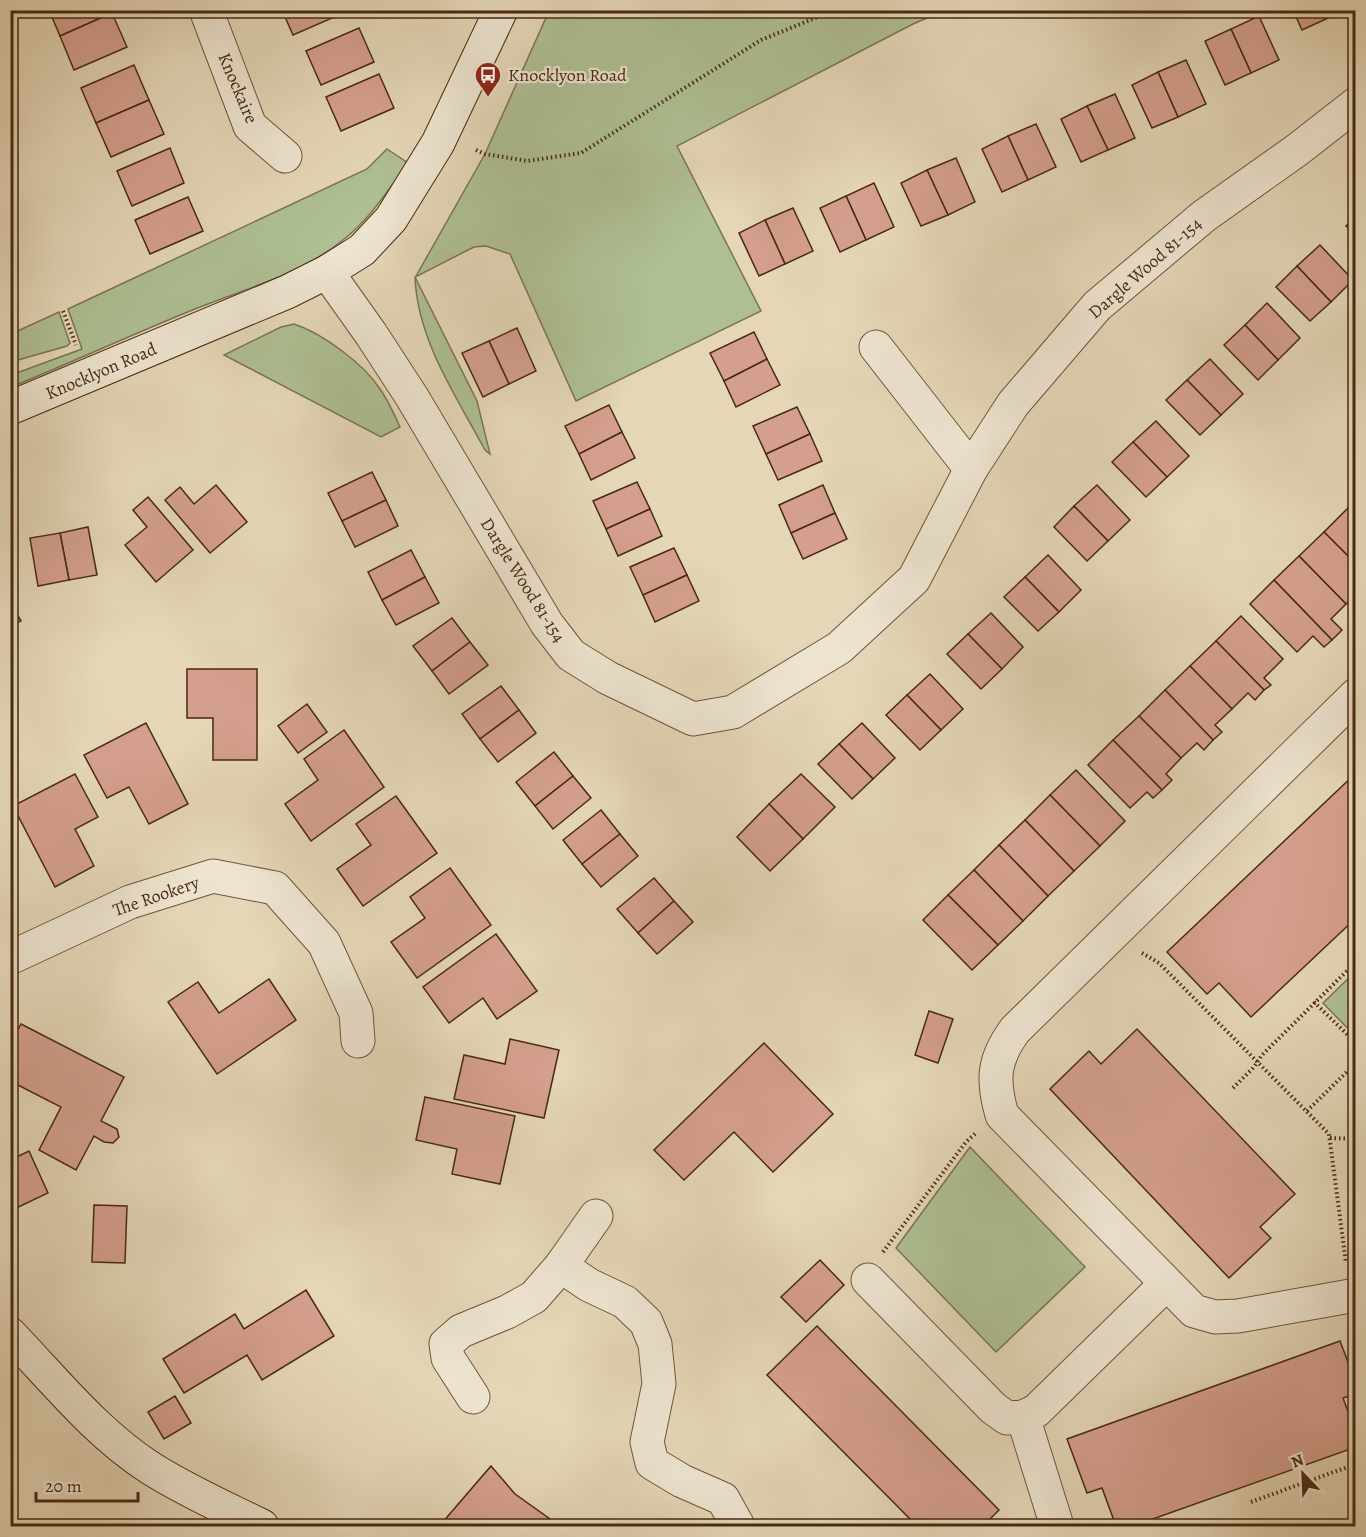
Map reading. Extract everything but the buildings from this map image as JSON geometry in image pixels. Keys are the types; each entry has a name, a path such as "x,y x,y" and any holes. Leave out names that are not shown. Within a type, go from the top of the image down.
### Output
{"street":[{"name":"Knockaire","path":"206,10 250,126 285,156"},
{"name":"Knocklyon Road","path":"10,408 278,297 327,272 362,250 384,228 400,206 438,142 501,10"},
{"name":"Dargle Wood 81-154","path":"327,272 412,397 547,624 571,655 608,678 693,719 733,712 839,648 914,579 971,469 1013,404 1097,306 1204,216 1298,150 1356,104"},
{"path":"876,347 971,469"},
{"path":"1353,1295 1238,1316 1215,1317 1194,1311 1002,1114 996,1094 995,1068 1004,1044 1015,1030 1356,695"},
{"name":"The Rookery","path":"10,958 130,902 213,876 275,888 324,943 356,1013 358,1041"},
{"path":"473,1397 448,1358 446,1344 461,1331 507,1312 534,1297 561,1266 596,1216"},
{"path":"561,1266 589,1285 625,1302 646,1322 655,1344 659,1384 647,1442 652,1462 682,1481 723,1499 738,1527"},
{"path":"875,1267 993,1408 1007,1418 1023,1417 1036,1411 1166,1284"},
{"path":"10,1334 80,1408 122,1448 178,1485 262,1527"},
{"path":"1023,1417 1057,1527"}],"path":[{"path":"476,150 485,154 527,161 581,153 761,40 836,10"},
{"path":"63,311 77,349"},
{"path":"1139,950 1145,957 1159,963 1329,1134 1353,1295"},
{"path":"1233,1088 1262,1055 1356,962"},
{"path":"1314,1002 1356,1043"},
{"path":"1307,1111 1356,1063"},
{"path":"875,1267 966,1142 982,1127"},
{"path":"1330,1138 1356,1139"},
{"path":"1251,1502 1356,1464"}],"green space":[{"path":"549,11 943,11 913,24 677,146 761,311 576,401 510,254 486,246 474,247 416,277 485,154"},
{"path":"387,149 408,163 362,223 327,252 291,272 195,309 11,387 11,375 82,349 68,309 367,169"},
{"path":"415,278 477,401 490,454 485,450 462,409 431,346 423,324"},
{"path":"59,312 70,343 67,346 11,362 11,334"},
{"path":"294,324 317,334 342,350 364,370 383,393 400,427 381,437 224,355 281,327"},
{"path":"1355,972 1355,1036 1323,1003"},
{"path":"970,1147 1085,1267 996,1352 896,1248"}],"place":[{"name":"Knocklyon Road","path":"488,98"}]}
